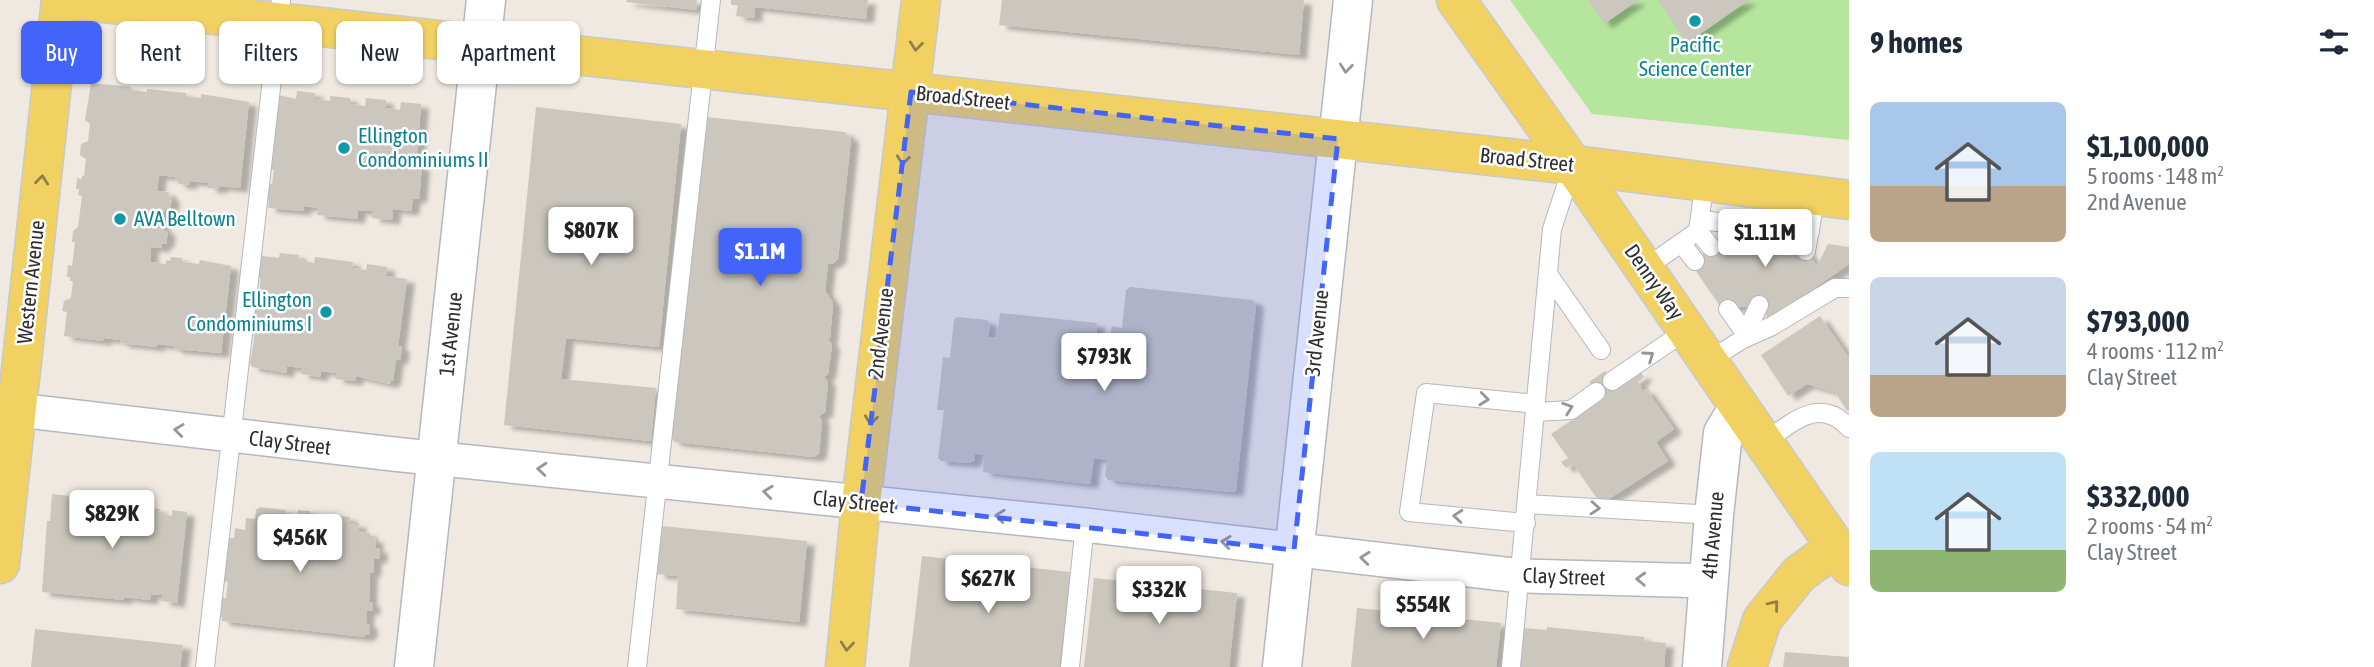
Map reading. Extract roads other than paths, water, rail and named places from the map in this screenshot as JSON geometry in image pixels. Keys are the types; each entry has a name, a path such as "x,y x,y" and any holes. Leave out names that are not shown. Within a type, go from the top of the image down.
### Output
{"main road":[{"name":"Western Avenue","path":"0,564 8,409 61,0"},
{"name":"Broad Street","path":"76,0 280,11 437,38"},
{"name":"1st Avenue","path":"484,21 486,0"},
{"name":"2nd Avenue","path":"845,667 861,503 921,0"},
{"name":"3rd Avenue","path":"1282,667 1353,0"},
{"name":"Denny Way","path":"1456,0 1573,164 1764,443 1845,551"},
{"name":"Broad Street","path":"580,56 1573,164 1705,181 1825,209"},
{"name":"1st Avenue","path":"414,667 477,84"},
{"name":"4th Avenue","path":"1702,667 1723,433 1739,407"},
{"path":"1747,667 1762,620 1799,574 1845,551"}],"street":[{"name":"Clay Street","path":"8,409 438,459 1085,525 1521,576 1709,581"}],"lane":[{"path":"637,667 711,0"},
{"path":"205,667 280,11"},
{"path":"1511,667 1552,229 1573,164"},
{"path":"1705,181 1699,225 1711,247"},
{"path":"1644,269 1681,243 1699,225 1825,209"},
{"path":"1806,251 1825,209"},
{"path":"1681,243 1695,261"},
{"path":"1548,274 1601,350"},
{"path":"1612,381 1697,345 1744,336 1772,326 1824,293 1848,286"},
{"path":"1744,336 1759,305"},
{"path":"1728,309 1744,336"},
{"path":"1526,523 1409,512 1426,393 1571,410 1597,392"},
{"path":"1764,443 1793,421 1820,411 1840,417 1849,428"},
{"path":"1527,503 1714,515"},
{"path":"1070,667 1085,525"}],"place":[{"name":"Pacific Science Center","path":"1695,21"},
{"name":"Ellington Condominiums II","path":"344,148"},
{"name":"AVA Belltown","path":"120,219"},
{"name":"Ellington Condominiums I","path":"326,312"}]}
